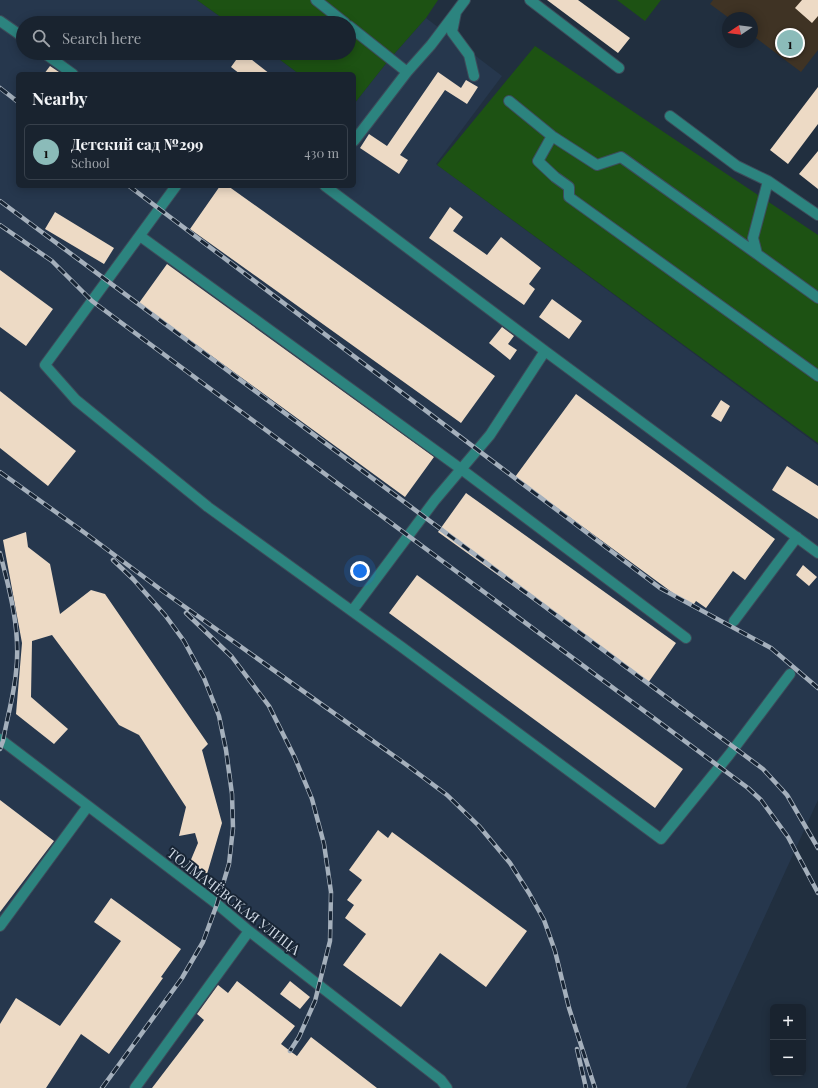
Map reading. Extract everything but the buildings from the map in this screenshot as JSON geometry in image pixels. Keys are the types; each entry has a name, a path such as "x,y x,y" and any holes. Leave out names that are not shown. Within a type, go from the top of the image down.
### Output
{"street":[{"path":"316,0 336,16"},
{"path":"356,138 407,72 431,46 465,0"},
{"path":"530,0 619,68"},
{"path":"456,12 452,32 470,55 474,76"},
{"path":"0,21 16,32"},
{"path":"356,32 407,72"},
{"path":"54,60 70,72"},
{"path":"509,101 552,136 597,165 621,157 818,298"},
{"path":"670,116 737,166 768,181 818,215"},
{"path":"552,136 538,161 555,177 569,187 569,197 818,376"},
{"path":"758,254 753,238 768,181"},
{"path":"175,188 45,366 76,400 208,507 403,648 661,839 729,755 790,674"},
{"path":"328,188 818,553"},
{"path":"140,236 461,469 686,638"},
{"path":"352,611 435,500 490,435 545,351"},
{"path":"734,621 797,537"},
{"name":"ТОЛМАЧЁВСКАЯ УЛИЦА","path":"0,739 217,904 441,1080 447,1088"},
{"path":"0,926 88,806"},
{"path":"135,1088 249,930"}],"shaded area":[{"path":"0,0 197,0 219,16 16,16 16,60 280,60 296,72 16,72 16,188 356,188 356,101 388,61 426,18 502,76 436,164 818,445 818,800 686,1088 0,1088"},
{"path":"713,0 818,0 818,50 801,72 758,40 758,12 722,13 710,4"}],"green space":[{"path":"197,0 438,0 426,18 388,61 356,101 356,72 296,72 280,60 356,60 356,16 219,16"},
{"path":"617,0 661,0 645,21"},
{"path":"535,46 818,235 818,443 437,165"}],"railway":[{"path":"0,88 16,100"},
{"path":"132,188 660,588 771,648 818,688"},
{"path":"0,201 763,769 787,795 818,848"},
{"path":"0,225 52,261 92,301 748,788 761,800 788,837 818,893"},
{"path":"0,472 164,592 404,763 447,795 479,826 510,863 544,920 555,951 569,1008 595,1088"},
{"path":"0,553 14,612 17,642 14,689 0,749"},
{"path":"102,1088 182,978 203,942 217,904 229,864 233,828 232,794 226,750 219,716 204,678 184,641 165,615 133,579 113,560"},
{"path":"186,613 232,657 269,706 295,758 312,799 324,844 331,892 330,941 315,1001 299,1037 290,1051"},
{"path":"577,1049 586,1088"}],"place":[{"name":"Детский сад №299","path":"790,43"}]}
